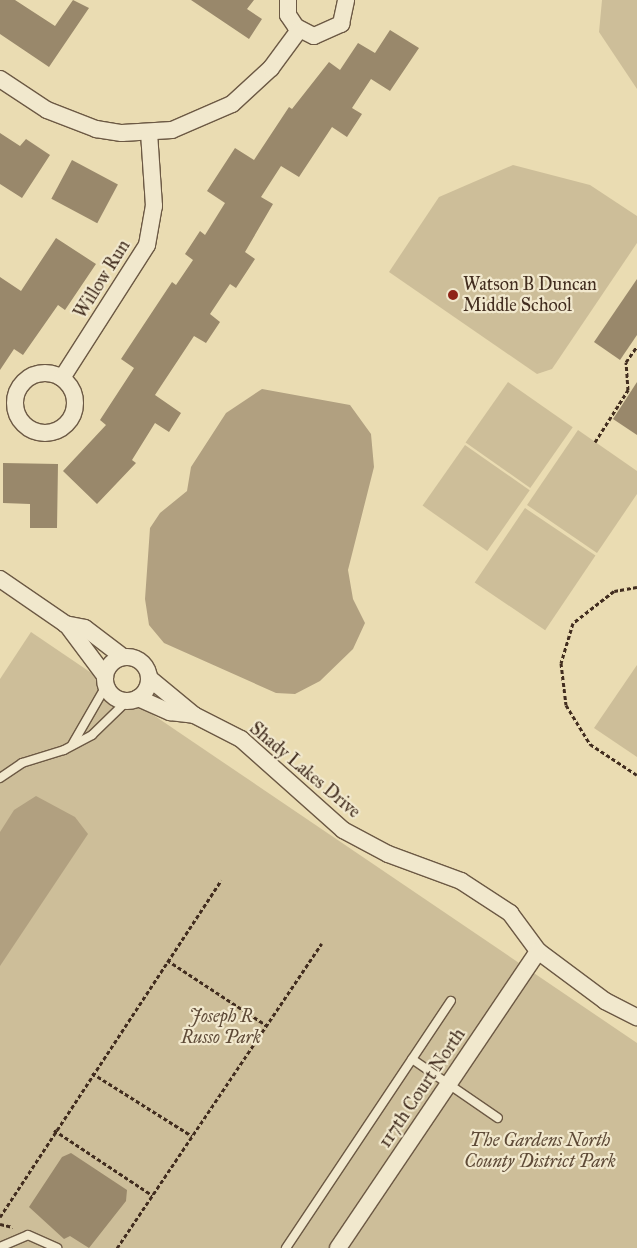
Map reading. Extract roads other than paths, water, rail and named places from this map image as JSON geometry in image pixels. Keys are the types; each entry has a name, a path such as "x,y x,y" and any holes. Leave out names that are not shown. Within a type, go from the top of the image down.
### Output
{"street":[{"path":"288,0 288,15 299,30 314,36 333,31 346,15 346,0"},
{"path":"0,79 70,122 122,133 149,133 197,122 232,104 271,68 299,30"},
{"name":"Willow Run","path":"62,378 146,245 154,206 149,133"},
{"path":"0,580 65,624 114,697 133,700 149,678 141,661 123,657 85,628 65,624"},
{"path":"105,681 111,663 123,657"},
{"name":"Shady Lakes Drive","path":"149,678 194,715 241,739 342,830 388,854 461,881 510,913 538,951 606,1001 637,1017"},
{"name":"Shady Lakes Drive","path":"133,700 170,712 194,715"},
{"name":"117th Court North","path":"338,1248 538,951"}],"lane":[{"path":"72,746 105,681"},
{"path":"0,778 22,763 72,746 92,735 133,700"},
{"path":"286,1248 451,1001"},
{"path":"412,1060 498,1118"},
{"path":"0,1247 28,1235 57,1248"}],"place":[{"name":"Watson B Duncan Middle School","path":"453,295"}],"park label":[{"name":"Joseph R Russo Park","path":"221,1027"},
{"name":"The Gardens North County District Park","path":"540,1151"}]}
